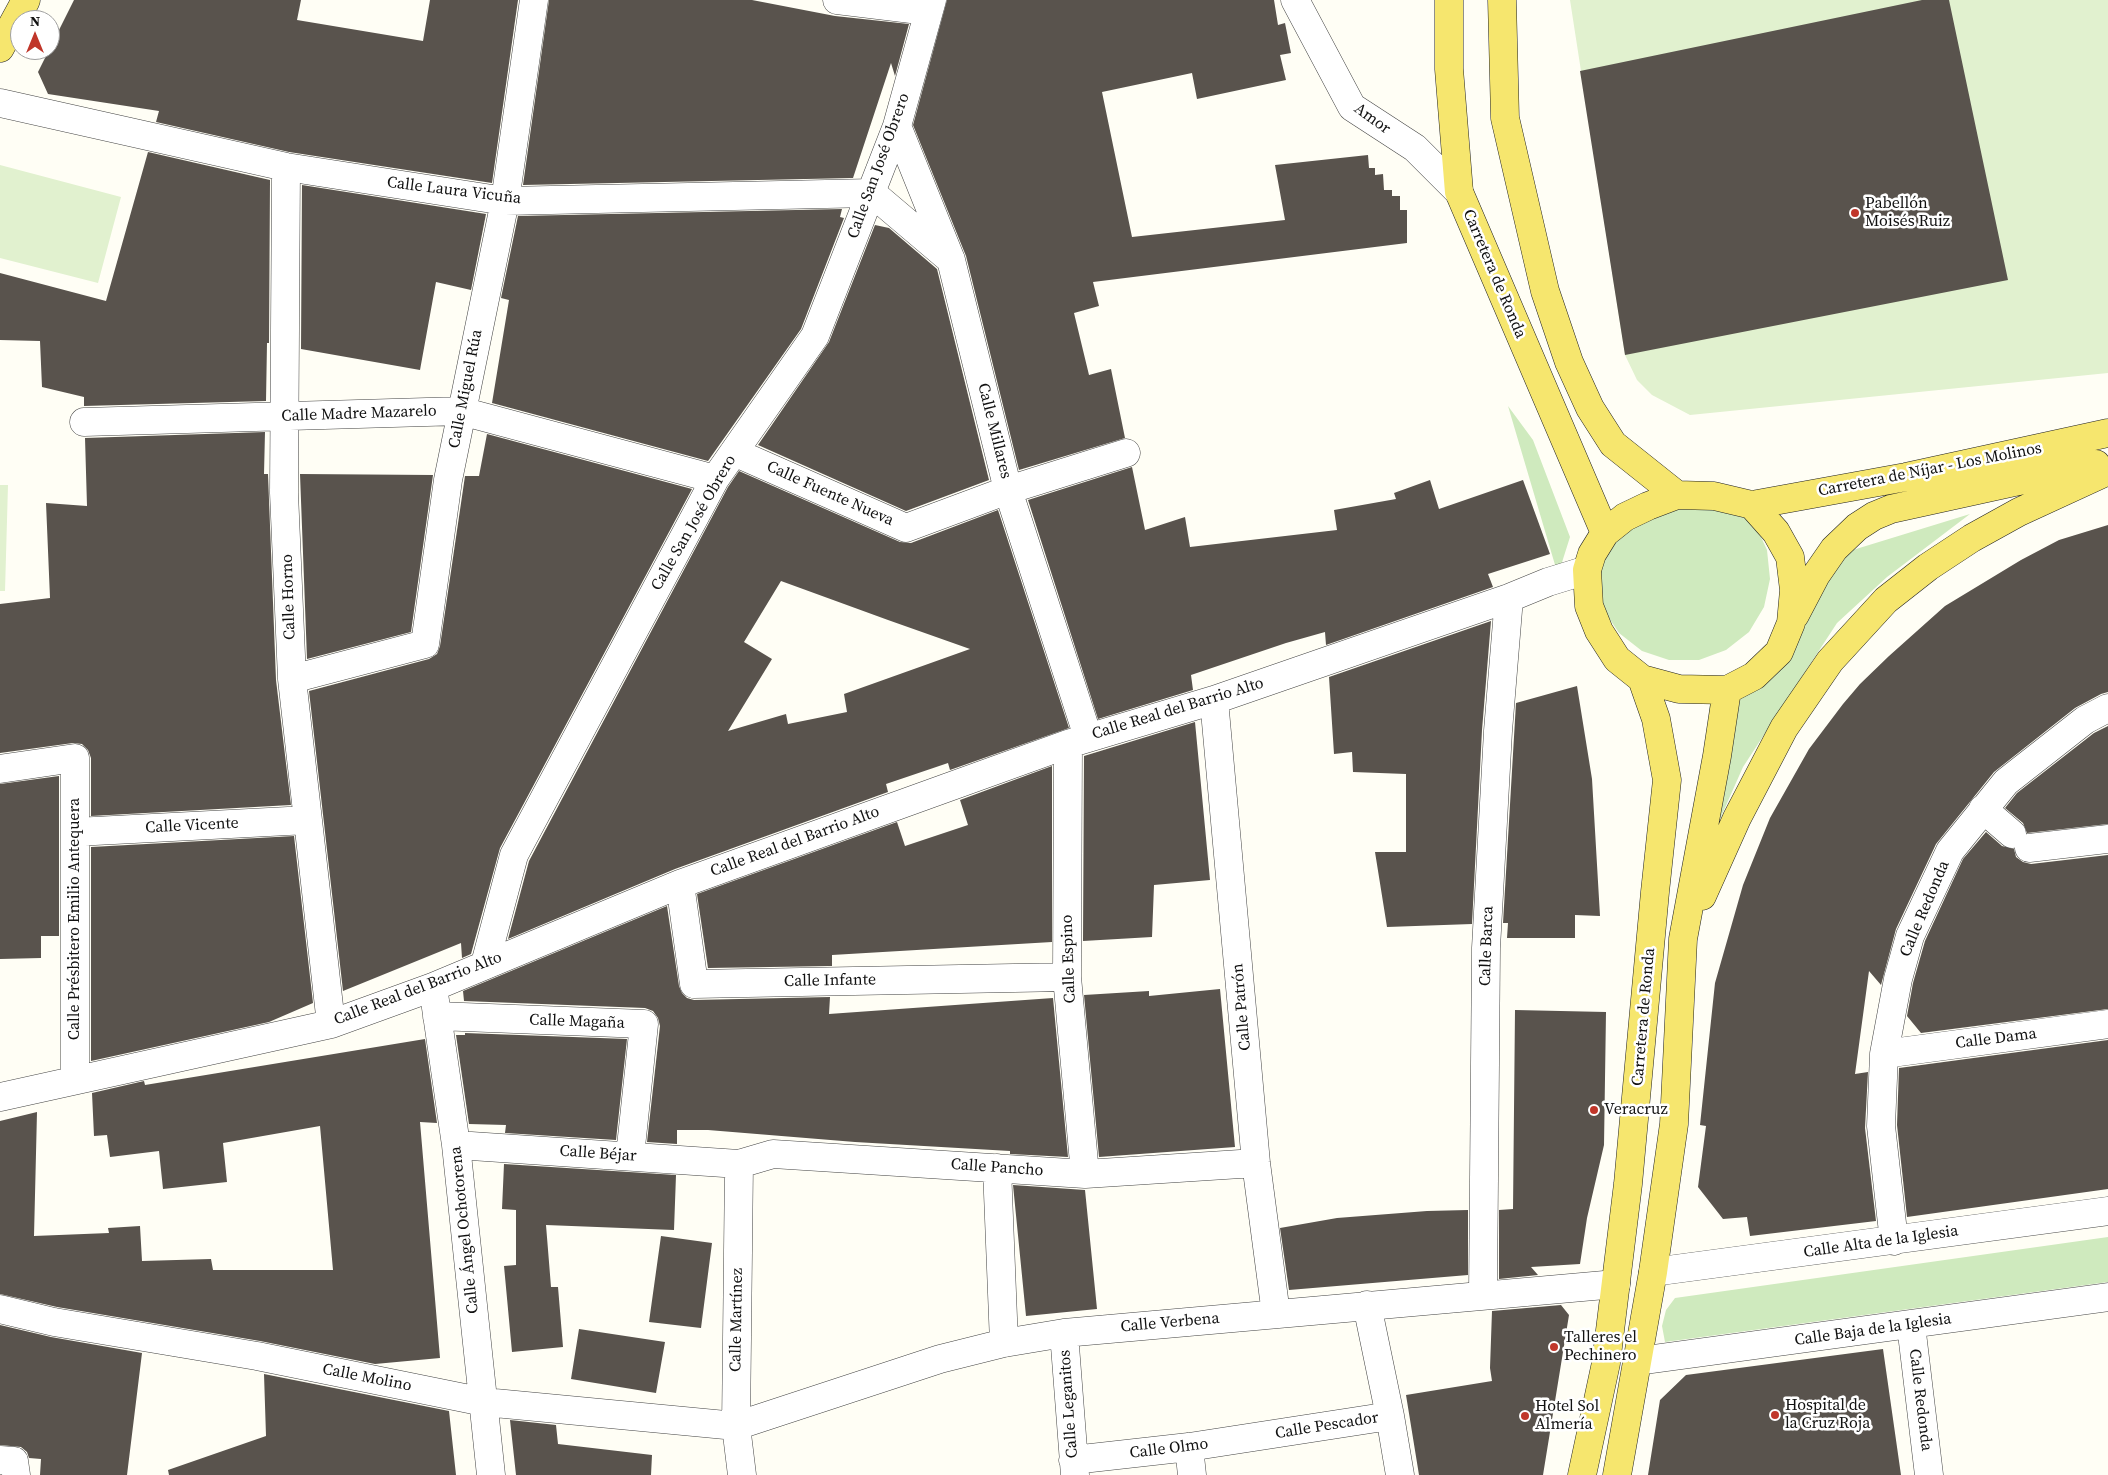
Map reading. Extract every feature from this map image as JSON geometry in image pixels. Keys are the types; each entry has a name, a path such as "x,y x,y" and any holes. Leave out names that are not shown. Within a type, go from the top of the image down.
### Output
{"main road":[{"path":"0,48 26,0"},
{"name":"Carretera de Ronda","path":"1449,0 1448,69 1459,192 1605,533"},
{"path":"1502,0 1505,118 1545,291 1569,362 1590,408 1614,444 1677,495"},
{"name":"Carretera de Níjar - Los Molinos","path":"1752,505 1906,477 2108,433"},
{"path":"1791,623 1794,590 1790,557 1776,532 1752,505 1714,496 1677,495 1648,506 1625,517 1605,533 1592,554 1587,570 1589,606 1599,631 1617,659 1642,679 1678,689 1727,690 1754,676 1779,652 1791,623 1816,575 1834,549 1857,527 1874,516 1891,509 2108,461"},
{"path":"1683,939 1737,818 1784,728 1836,654 1886,600 1928,566 1972,538 2019,512 2108,471"},
{"name":"Carretera de Ronda","path":"1582,1475 1606,1363 1616,1284 1628,1184 1667,780 1656,719 1642,679"},
{"name":"Carretera de Ronda","path":"1617,1475 1653,1272 1674,1124 1683,939 1718,756 1727,690"}],"street":[{"name":"Calle Miguel Rúa","path":"292,679 425,644 447,490 461,411 505,201 534,0"},
{"path":"837,0 930,5"},
{"name":"Amor","path":"1295,0 1352,107 1415,148 1459,192"},
{"name":"Calle San José Obrero","path":"485,964 514,855 715,478 815,336 897,126 930,5"},
{"name":"Calle Laura Vicuña","path":"0,103 286,167 505,201 872,193"},
{"name":"Calle Millares","path":"897,126 950,260 1008,490 1078,741"},
{"name":"Calle Horno","path":"286,167 284,492 292,679 331,1024"},
{"path":"872,193 950,260"},
{"name":"Calle Madre Mazarelo","path":"84,422 461,411 715,478"},
{"name":"Calle Fuente Nueva","path":"734,452 906,528 1008,490 1126,453"},
{"name":"Calle Real del Barrio Alto","path":"0,1097 331,1024 433,987 680,884 1078,741 1214,700 1510,598 1548,582 1587,570"},
{"name":"Calle Barca","path":"1483,1294 1486,948 1498,731 1510,598"},
{"name":"Calle Patrón","path":"1214,700 1256,1162 1276,1314"},
{"name":"Calle Redonda","path":"1894,1241 1882,1126 1884,1054 1898,979 1910,936 1950,852 2006,782 2085,720 2108,708"},
{"name":"Calle Espino","path":"1078,741 1067,977 1085,1174"},
{"name":"Calle Présbitero Emilio Antequera","path":"0,769 75,758 75,1080"},
{"path":"1983,809 2021,841 2108,840"},
{"name":"Calle Vicente","path":"75,832 308,820"},
{"name":"Calle Infante","path":"680,884 694,984 1067,977"},
{"name":"Calle Ángel Ochotorena","path":"433,987 456,1145 491,1475"},
{"name":"Calle Magaña","path":"437,1016 644,1024 630,1156"},
{"name":"Calle Dama","path":"1884,1054 2108,1024"},
{"name":"Calle Béjar","path":"456,1145 739,1164"},
{"name":"Calle Pancho","path":"739,1164 773,1154 1085,1174 1256,1162"},
{"name":"Calle Martínez","path":"739,1164 736,1426 742,1475"},
{"path":"997,1168 1004,1343"},
{"name":"Calle Alta de la Iglesia","path":"1653,1272 2108,1211"},
{"name":"Calle Verbena","path":"736,1426 940,1359 1004,1343 1064,1333 1483,1294 1616,1284"},
{"name":"Calle Baja de la Iglesia","path":"1638,1361 2108,1297"},
{"path":"1366,1305 1390,1416 1400,1475"},
{"name":"Calle Molino","path":"0,1309 54,1322 257,1356 484,1402 736,1426"},
{"name":"Calle Redonda","path":"1911,1325 1930,1475"},
{"name":"Calle Leganitos","path":"1064,1333 1074,1468"},
{"name":"Calle Pescador","path":"1264,1436 1390,1416"},
{"name":"Calle Olmo","path":"1074,1468 1264,1436"},
{"path":"1189,1448 1192,1475"},
{"path":"0,1460 14,1461 16,1475"}],"green space":[{"name":"Pabellón Moisés Ruiz","path":"1570,0 2108,0 2108,373 1690,415 1652,395 1637,380 1625,355"},
{"path":"0,165 121,197 98,283 0,258"},
{"path":"1508,406 1533,440 1570,537 1558,575"},
{"path":"0,485 8,485 5,591 0,591"},
{"path":"1709,491 1755,524 1767,550 1770,579 1764,607 1749,632 1726,650 1699,660 1669,660 1642,651 1619,633 1603,609 1598,553 1609,527"},
{"path":"1970,514 1887,577 1837,623 1743,767 1697,871 1711,690 1776,654 1804,565"},
{"path":"2108,1237 2108,1282 1665,1342 1662,1326 1666,1310 1675,1298"}],"building":[{"path":"74,0 301,0 297,20 423,41 430,0 518,0 492,183 289,152 156,122 159,111 48,94 38,72 44,60 60,60 60,28"},
{"path":"549,0 752,0 835,16 909,24 895,76 891,63 853,178 523,185"},
{"path":"947,0 1274,0 1278,25 1285,23 1291,53 1280,55 1286,80 1197,99 1192,73 1102,92 1132,237 1285,220 1275,165 1368,155 1369,168 1375,168 1375,175 1383,174 1384,190 1392,190 1392,196 1400,196 1400,210 1407,210 1407,243 1093,282 1099,306 1074,313 1089,375 1111,369 1125,438 1019,470 966,256 913,125"},
{"path":"1922,0 1949,0 2008,280 1625,355 1580,71"},
{"path":"148,152 270,180 269,343 267,343 266,401 84,406 84,397 42,387 40,341 0,340 0,273 106,301"},
{"path":"302,185 486,214 471,290 436,282 420,370 301,349"},
{"path":"842,209 840,217 844,218 801,329 708,461 492,403 509,300 501,298 518,216"},
{"path":"875,225 889,228 937,269 989,480 906,511 758,445 829,342"},
{"path":"265,432 264,474 268,474 276,680 291,805 91,816 91,758 88,750 82,744 73,743 0,753 0,604 50,598 46,503 87,506 85,438"},
{"path":"487,434 692,489 500,848 471,954 462,958 461,943 343,991 309,691 429,659 437,654 440,646 465,476 479,476"},
{"path":"1132,467 1145,530 1185,517 1190,547 1337,530 1334,510 1396,499 1394,493 1430,480 1439,509 1523,480 1550,554 1488,574 1493,587 1326,645 1325,632 1286,643 1191,675 1193,690 1098,719 1028,500"},
{"path":"739,471 900,542 911,543 998,510 1069,728 950,770 948,763 886,784 888,792 675,869 508,939 529,861 728,487","holes":["781,581 970,649 844,694 847,712 788,724 786,714 728,731 772,659 744,642"]},
{"path":"300,474 433,475 411,632 307,659"},
{"path":"2108,525 2108,692 2075,708 1994,772 1936,844 1896,929 1881,985 1869,971 1855,1074 1868,1072 1865,1128 1876,1221 1750,1236 1747,1217 1723,1219 1698,1187 1706,1126 1700,1125 1715,983 1743,885 1770,818 1809,749 1843,704 1860,684 1889,656 1945,606 2021,560 2059,540"},
{"path":"1491,621 1482,730 1472,924 1387,927 1375,852 1406,852 1406,774 1353,772 1352,752 1334,754 1329,677"},
{"path":"1577,686 1592,779 1600,916 1575,915 1575,938 1507,938 1508,923 1503,923 1516,703"},
{"path":"1195,722 1210,880 1154,885 1152,937 1083,941 1084,756"},
{"path":"2108,726 2108,824 2027,833 2023,823 2005,808 2017,793 2094,733"},
{"path":"1052,766 1052,942 832,955 832,966 708,968 697,894 897,822 905,846 968,825 960,800"},
{"path":"59,776 59,936 41,936 41,958 0,959 0,784"},
{"path":"1986,832 2002,846 2014,849 2016,857 2023,862 2031,864 2108,855 2108,1009 1921,1033 1907,1016 1913,983 1925,941 1963,859"},
{"path":"294,836 313,1003 269,1022 91,1061 91,847"},
{"path":"667,906 679,986 687,998 694,1000 830,997 829,1014 1053,998 1068,1157 1010,1154 1010,1151 855,1142 708,1130 677,1130 677,1144 647,1142 660,1026 658,1018 653,1011 645,1008 464,1001 463,991"},
{"path":"1220,989 1235,1147 1099,1157 1084,995 1149,991 1149,996"},
{"path":"1515,1010 1606,1012 1604,1145 1587,1218 1580,1264 1531,1267 1538,1275 1499,1279 1499,1210 1513,1209"},
{"path":"465,1033 627,1039 616,1140 505,1133 506,1125 469,1124 456,1035 465,1035"},
{"path":"425,1039 437,1123 420,1122 440,1358 375,1364 260,1341 57,1307 0,1294 0,1121 37,1112 34,1236 109,1233 108,1228 140,1226 142,1261 211,1259 213,1270 333,1270 320,1126 223,1143 227,1182 163,1189 159,1151 110,1157 107,1135 94,1136 92,1093 144,1081 145,1085"},
{"path":"2108,1040 2108,1189 1907,1217 1897,1125 1899,1068"},
{"path":"504,1164 676,1175 674,1230 546,1225 551,1287 558,1287 563,1347 512,1352 504,1266 516,1265 516,1210 502,1209"},
{"path":"1013,1185 1085,1190 1097,1309 1026,1316"},
{"path":"1468,1210 1468,1275 1289,1290 1280,1228 1337,1218 1427,1211"},
{"path":"661,1236 712,1243 701,1328 649,1322"},
{"path":"1561,1305 1569,1315 1543,1475 1419,1475 1406,1395 1492,1381 1490,1368 1492,1311"},
{"path":"0,1325 51,1337 142,1353 127,1475 40,1475 41,1459 29,1458 27,1452 21,1447 0,1445"},
{"path":"579,1329 665,1342 656,1393 571,1379"},
{"name":"Hospital de la Cruz Roja","path":"1883,1349 1901,1475 1648,1475 1660,1400 1686,1375"},
{"path":"264,1374 449,1411 456,1475 169,1475 168,1470 266,1436"},
{"path":"510,1420 556,1425 558,1444 652,1455 651,1475 516,1475"}],"place":[{"name":"Pabellón Moisés Ruiz","path":"1855,213"},
{"name":"Veracruz","path":"1594,1110"},
{"name":"Talleres el Pechinero","path":"1554,1347"},
{"name":"Hospital de la Cruz Roja","path":"1775,1415"},
{"name":"Hotel Sol Almería","path":"1525,1416"}]}
